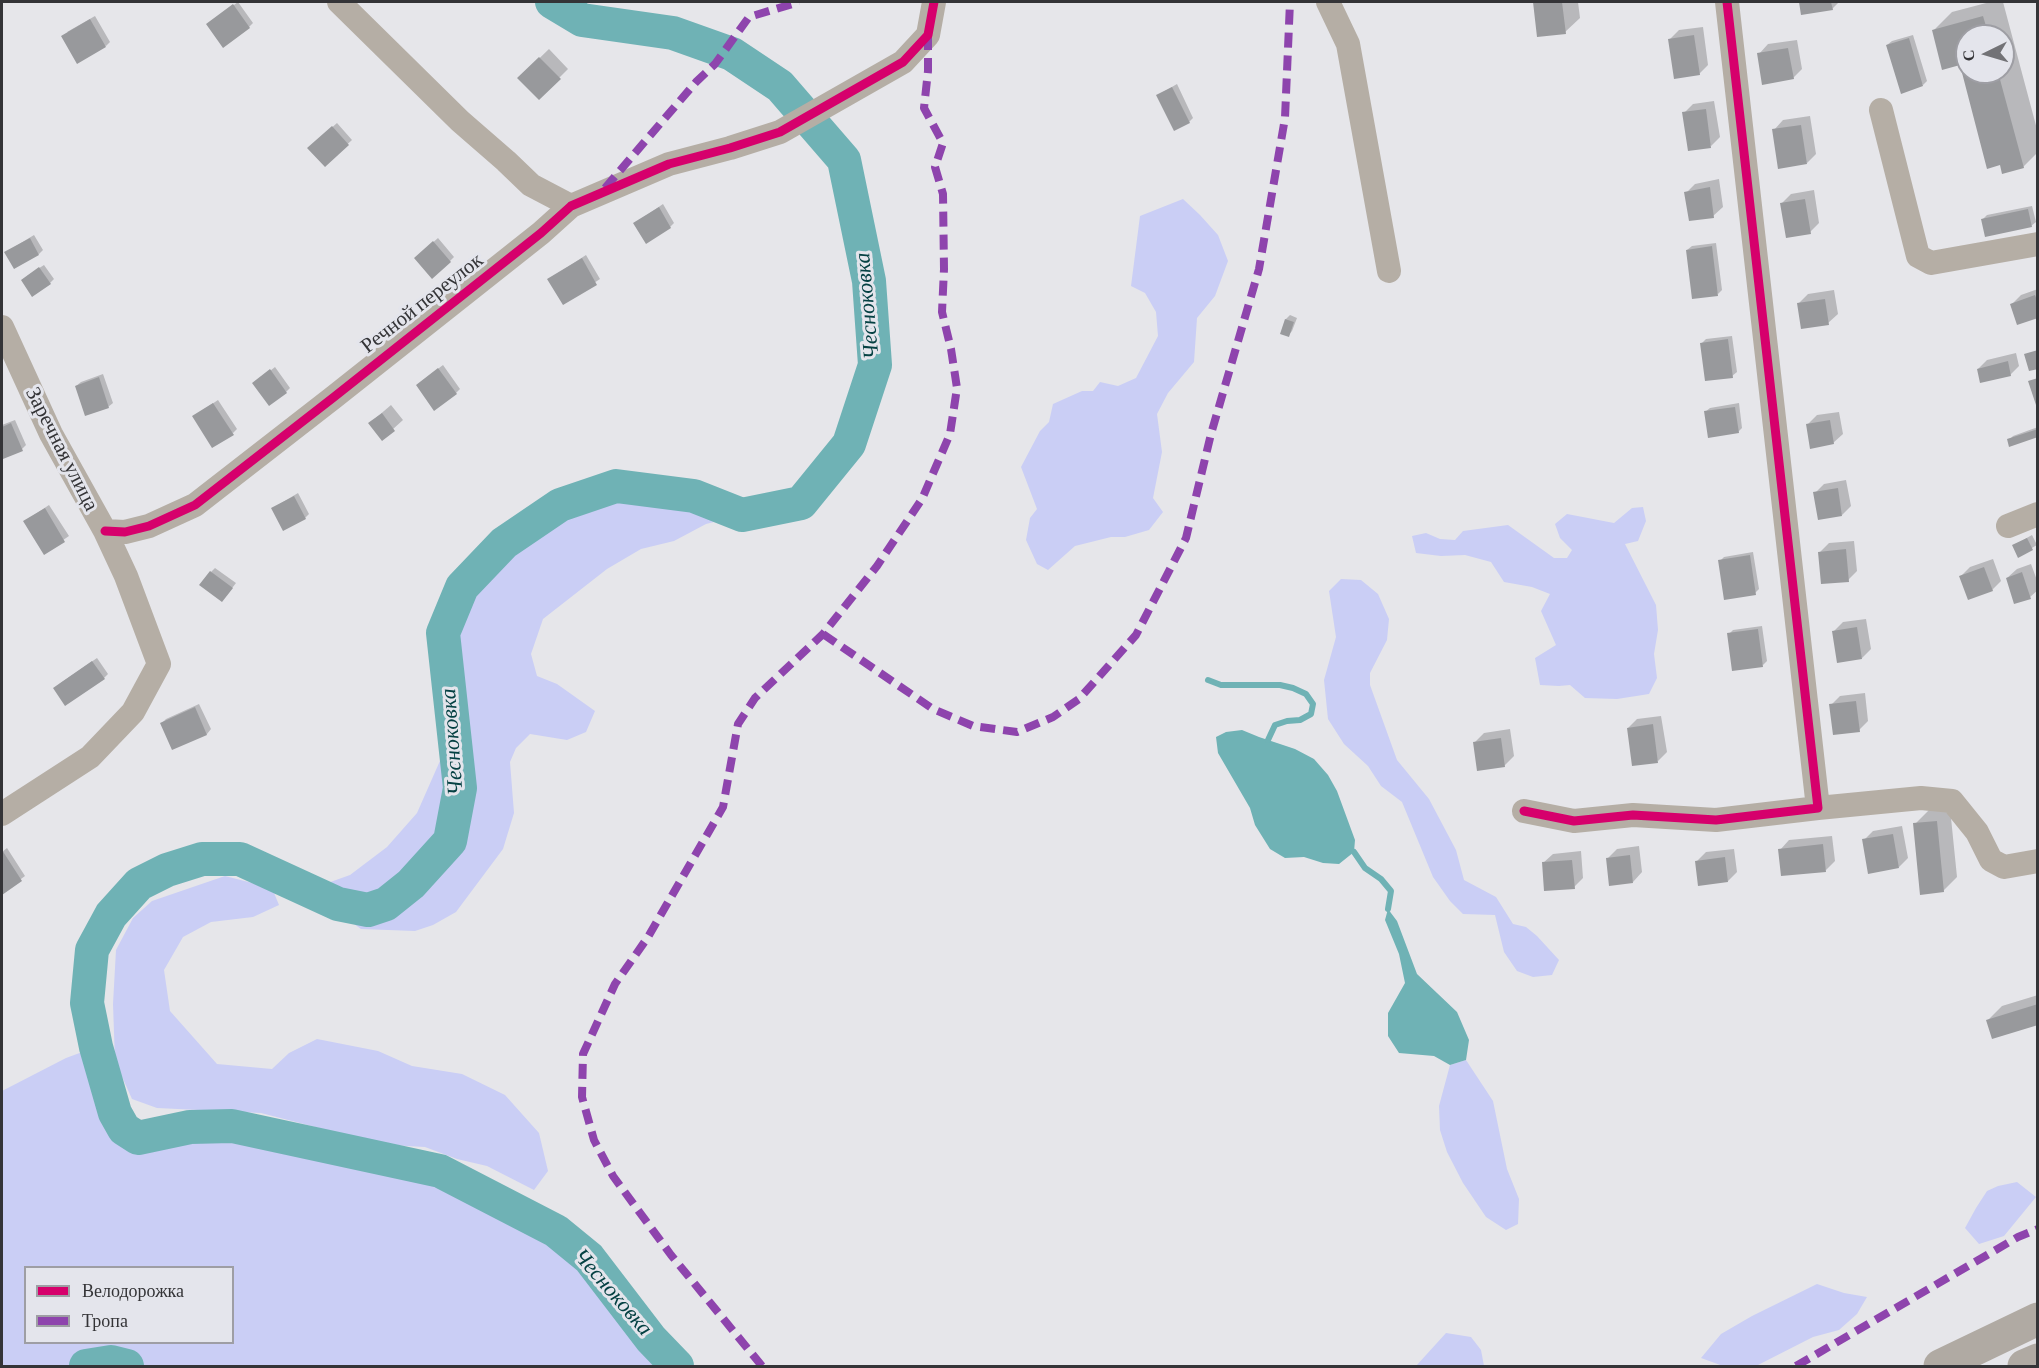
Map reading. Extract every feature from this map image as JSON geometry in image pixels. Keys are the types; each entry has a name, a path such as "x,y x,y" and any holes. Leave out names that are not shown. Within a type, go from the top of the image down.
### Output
{"highway":[{"path":"1940,1366 2037,1319"},
{"path":"2024,1366 2037,1360"}],"street":[{"path":"339,2 460,121 531,185 571,206"},
{"name":"Речной переулок","path":"105,531 125,532 149,526 195,504 541,233 571,206 669,164 780,132 903,62 928,35 934,2"},
{"path":"1328,2 1348,44 1389,271"},
{"path":"1727,2 1818,808"},
{"path":"1881,110 1918,256 1931,263 2037,244"},
{"name":"Заречная улица","path":"2,327 51,434 105,531 126,576 159,664 133,712 90,757 2,814"},
{"path":"2008,526 2037,514"},
{"path":"1524,811 1574,821 1633,815 1716,820 1921,798 1952,801 1977,832 1991,860 2004,867 2037,861"}],"shaded area":[{"path":"1183,199 1218,235 1228,261 1215,296 1197,318 1194,362 1168,393 1157,414 1162,452 1153,498 1163,512 1149,530 1075,546 1048,570 1037,564 1026,540 1030,518 1037,509 1021,467 1040,431 1049,422 1053,404 1082,391 1093,391 1100,382 1118,386 1136,378 1158,336 1156,312 1145,293 1131,286 1140,216"},
{"path":"616,486 694,496 742,515 706,524 674,541 641,549 607,569 543,619 531,654 537,676 557,684 595,711 586,732 567,740 530,734 516,748 510,762 514,813 503,849 456,912 433,925 415,931 361,929 308,890 350,875 387,847 417,813 454,729 443,633 462,587 504,543 560,505"},
{"path":"1643,507 1646,521 1638,541 1625,544 1656,605 1658,630 1654,654 1657,678 1649,694 1617,699 1585,698 1570,685 1540,685 1535,658 1556,645 1541,611 1550,594 1532,587 1504,582 1491,562 1465,555 1441,556 1416,553 1412,536 1426,533 1440,539 1455,540 1463,531 1508,525 1554,558 1567,558 1572,550 1560,538 1555,524 1567,514 1614,523 1632,508"},
{"path":"1341,579 1361,580 1378,594 1389,619 1387,640 1370,673 1370,685 1397,760 1429,799 1456,850 1464,880 1496,897 1513,924 1526,927 1537,936 1559,960 1552,975 1533,977 1517,971 1504,952 1495,915 1463,914 1450,901 1433,877 1402,802 1381,786 1368,766 1344,744 1328,719 1324,680 1336,637 1329,591"},
{"path":"1242,730 1295,749 1314,759 1328,775 1337,791 1355,840 1354,852 1339,864 1323,863 1304,857 1285,858 1270,849 1255,825 1250,808 1218,753 1216,737 1226,732"},
{"path":"225,876 272,888 279,905 253,917 211,922 183,937 164,970 170,1011 217,1064 272,1069 289,1053 317,1039 378,1051 412,1066 462,1074 505,1095 539,1133 548,1171 534,1190 487,1166 457,1159 425,1147 371,1144 261,1113 157,1108 132,1099 115,1061 113,1004 116,950 133,918 152,901"},
{"path":"1388,909 1397,921 1417,974 1457,1012 1469,1040 1466,1060 1450,1065 1434,1056 1399,1053 1388,1036 1388,1013 1405,983 1399,954 1385,920"},
{"path":"96,1047 115,1113 124,1129 138,1138 190,1127 232,1126 440,1171 556,1231 589,1258 651,1339 677,1366 2,1366 2,1091 66,1058"},
{"path":"1466,1060 1493,1101 1507,1169 1519,1199 1518,1224 1506,1230 1486,1217 1463,1183 1447,1152 1440,1130 1439,1106 1450,1065"},
{"path":"2017,1182 2036,1197 2004,1236 1979,1244 1965,1228 1976,1208 1987,1191"},
{"path":"1817,1284 1844,1293 1867,1297 1857,1314 1839,1330 1813,1337 1756,1366 1723,1366 1701,1358 1721,1334"},
{"path":"1446,1333 1471,1337 1481,1350 1484,1366 1416,1366"}],"building":[{"path":"1533,2 1562,2 1566,34 1537,37"},
{"path":"1799,2 1831,2 1833,10 1801,15"},
{"path":"233,4 250,28 223,48 206,24"},
{"path":"1983,16 1985,24 1955,24 1955,66 1942,70 1932,30"},
{"path":"90,19 106,47 77,64 61,36"},
{"path":"1694,35 1700,75 1674,79 1668,39"},
{"path":"1909,38 1923,86 1901,94 1886,45"},
{"path":"1788,48 1794,79 1762,85 1757,53"},
{"path":"539,57 561,79 539,100 517,78"},
{"path":"1965,84 2001,84 2024,168 2002,174 2000,165 1987,169"},
{"path":"1172,87 1190,123 1174,131 1156,95"},
{"path":"1706,109 1711,148 1688,151 1682,112"},
{"path":"1801,125 1807,164 1778,169 1772,129"},
{"path":"332,126 349,145 325,167 307,148"},
{"path":"1710,187 1714,218 1689,221 1684,192"},
{"path":"1805,199 1811,234 1786,238 1780,203"},
{"path":"659,207 671,228 646,244 633,223"},
{"path":"2028,209 2032,227 1985,237 1981,219"},
{"path":"30,238 39,255 14,269 4,252"},
{"path":"433,241 451,262 432,279 414,258"},
{"path":"1712,246 1718,296 1692,299 1686,250"},
{"path":"582,258 597,285 563,305 547,279"},
{"path":"39,267 51,284 32,297 21,280"},
{"path":"2035,295 2038,303 2038,318 2017,325 2010,304"},
{"path":"1825,299 1829,325 1801,329 1797,303"},
{"path":"1285,319 1294,322 1289,337 1280,334"},
{"path":"1728,339 1733,378 1705,381 1700,343"},
{"path":"2038,350 2038,369 2029,371 2024,354"},
{"path":"2008,361 2011,376 1980,383 1977,369"},
{"path":"438,368 457,394 434,411 416,385"},
{"path":"270,369 287,393 269,406 252,383"},
{"path":"99,377 109,408 85,416 75,386"},
{"path":"2038,378 2038,408 2037,408 2028,381"},
{"path":"213,403 234,435 212,448 192,416"},
{"path":"1735,407 1739,433 1708,438 1704,411"},
{"path":"382,413 395,431 382,441 368,423"},
{"path":"1830,420 1834,444 1810,449 1806,424"},
{"path":"11,423 23,451 3,459 2,427"},
{"path":"2038,429 2038,437 2009,447 2007,439"},
{"path":"1838,488 1842,516 1818,520 1813,492"},
{"path":"294,496 306,519 283,531 271,508"},
{"path":"45,508 65,542 44,555 23,521"},
{"path":"2027,538 2033,550 2018,558 2012,545"},
{"path":"1846,549 1849,582 1821,584 1818,552"},
{"path":"1750,555 1756,595 1724,600 1718,560"},
{"path":"1984,567 1993,591 1968,600 1959,576"},
{"path":"210,571 233,588 222,602 199,585"},
{"path":"2022,572 2031,599 2014,604 2006,578"},
{"path":"1857,627 1862,659 1837,663 1832,631"},
{"path":"1758,629 1763,667 1732,671 1727,633"},
{"path":"92,661 105,679 65,706 53,688"},
{"path":"1856,701 1860,732 1833,735 1829,704"},
{"path":"195,707 207,735 172,750 160,723"},
{"path":"1653,724 1658,763 1632,766 1627,728"},
{"path":"1501,738 1505,767 1477,771 1473,742"},
{"path":"1937,821 1944,892 1920,895 1913,823"},
{"path":"1893,834 1899,868 1868,874 1862,839"},
{"path":"1823,844 1826,872 1781,876 1778,849"},
{"path":"2,850 22,881 2,895"},
{"path":"1630,855 1633,883 1609,886 1606,858"},
{"path":"1725,857 1728,882 1698,886 1695,861"},
{"path":"1572,860 1575,889 1544,891 1542,862"},
{"path":"2038,1004 2038,1025 1992,1039 1986,1020"}],"waterway":[{"name":"Чесноковка","path":"552,2 582,20 673,33 732,54 780,86 844,160 869,281 875,365 849,444 801,503 742,515 694,496 616,486 560,505 504,543 462,587 443,633 460,788 450,841 411,884 386,904 368,910 338,904 240,859 202,859 167,870 139,884 111,915 92,950 87,1003 96,1047 115,1113 124,1129 138,1138 190,1127 232,1126 440,1171 556,1231 589,1258 651,1339 677,1366"},
{"path":"1208,680 1221,685 1280,685 1306,694 1313,704 1311,714 1300,720 1275,725 1268,740"},
{"path":"1354,852 1365,868 1381,879 1391,891 1388,909"},
{"name":"Чесноковка","path":"86,1366 111,1362 127,1366"}],"marked path":[{"path":"605,188 696,82 715,64 749,17 799,2"},
{"path":"823,634 933,709 973,726 1017,732 1053,717 1079,699 1136,635 1186,538 1211,434 1259,269 1285,118 1290,2"},
{"path":"762,1366 671,1255 613,1176 594,1140 582,1097 583,1054 615,984 648,937 723,807 738,724 755,698 823,634 877,566 922,499 950,434 957,388 942,312 943,194 935,167 943,143 924,108 928,71 928,35"},
{"path":"1796,1366 2018,1237 2038,1229"}],"cycle path":[{"path":"105,531 125,532 149,526 195,505 541,233 571,206 669,164 780,132 903,62 928,35 934,2"},
{"path":"1524,811 1574,821 1633,815 1716,820 1818,808 1727,2"}]}
